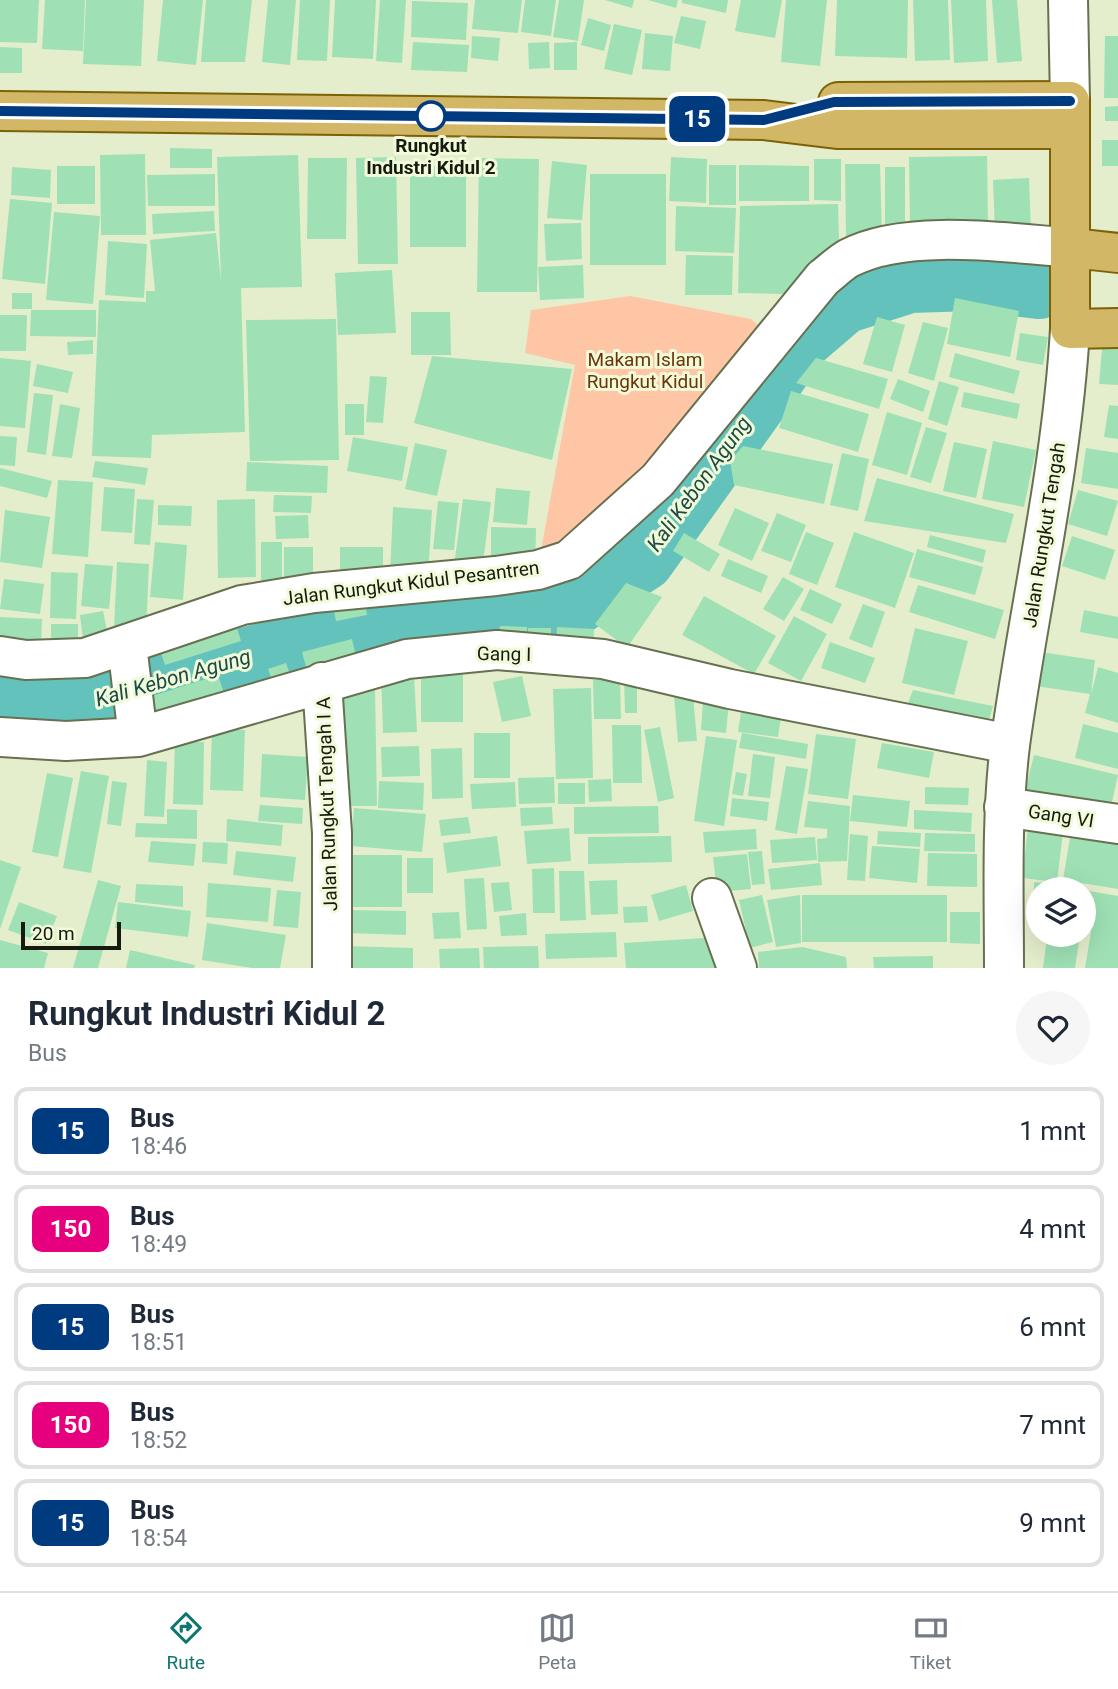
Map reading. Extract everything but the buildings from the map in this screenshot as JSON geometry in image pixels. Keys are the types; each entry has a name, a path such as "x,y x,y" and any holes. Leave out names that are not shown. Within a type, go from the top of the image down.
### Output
{"main road":[{"path":"0,111 764,120 837,129 1070,115"},
{"name":"Jalan Rungkut Tengah","path":"1070,115 1073,248 1070,329"},
{"path":"1073,248 1118,253"},
{"path":"1070,329 1118,328"}],"street":[{"path":"1068,0 1070,115"},
{"name":"Jalan Rungkut Kidul Pesantren","path":"0,656 26,660 85,657 130,662 242,605 314,593 496,576 538,570 569,560 658,480 823,278 847,259 875,248 957,239 1073,248"},
{"name":"Jalan Rungkut Tengah","path":"1004,968 1004,807 1010,744 1066,402 1070,329"},
{"name":"Gang I","path":"0,737 66,741 137,727 407,659 497,650 603,659 730,689 1010,744"},
{"path":"130,662 137,727"},
{"name":"Jalan Rungkut Tengah I A","path":"322,682 332,833 332,968"},
{"name":"Gang VI","path":"1004,807 1118,824"},
{"path":"712,898 737,968"}],"green space":[{"name":"Makam Islam Rungkut Kidul","path":"630,296 751,319 762,329 646,478 539,561 575,365 525,353 531,310"}],"waterway":[{"name":"Kali Kebon Agung","path":"0,692 73,706 337,632 452,610 569,610 644,561 802,340 844,304 910,283 973,281 1039,289"}],"bus line":[{"name":"15","path":"0,111 764,120 834,102 1070,101"}],"place":[{"name":"Rungkut Industri Kidul 2","path":"431,116"}]}
